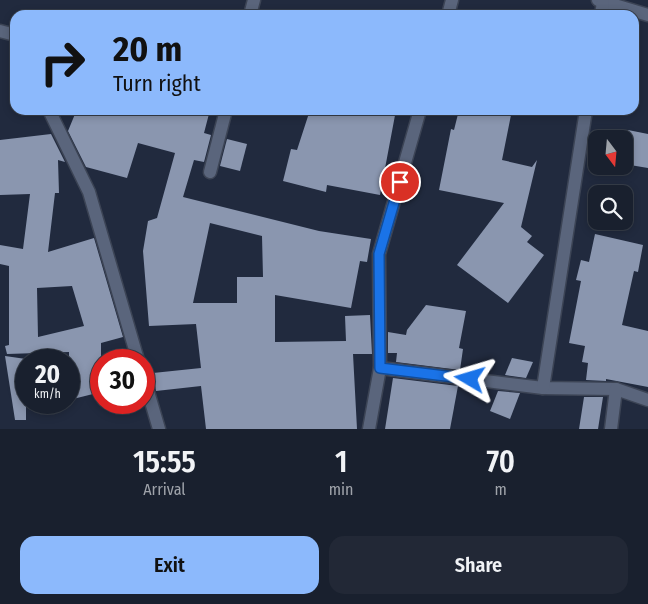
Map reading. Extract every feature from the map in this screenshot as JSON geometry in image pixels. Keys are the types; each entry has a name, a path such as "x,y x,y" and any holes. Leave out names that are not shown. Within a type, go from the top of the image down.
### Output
{"street":[{"path":"600,1 631,10"},
{"path":"51,115 89,192 135,349"},
{"path":"210,172 225,115"},
{"path":"369,429 380,368 379,254 419,115"},
{"path":"543,388 585,115"},
{"path":"380,368 543,388 616,389 648,400"},
{"path":"611,429 616,389"},
{"path":"155,414 159,429"}],"building":[{"path":"75,115 209,115 204,133 211,135 204,162 194,160 183,197 319,231 371,239 367,262 360,261 351,308 275,295 275,342 346,341 345,316 370,315 372,354 353,354 357,429 206,429 201,386 156,391 155,373 201,368 196,324 149,326 143,251 148,221 157,218 175,153 138,143 127,178 86,167 68,131","holes":["210,223 262,236 263,277 237,277 237,303 193,303"]},
{"path":"308,115 395,115 380,195 327,185 326,192 283,181 291,149 297,150"},
{"path":"458,115 511,115 502,160 532,167 537,160 521,227 532,236 527,242 544,255 508,303 457,265 504,203 439,190 451,129 454,130"},
{"path":"633,131 648,134 648,168 633,166"},
{"path":"51,134 65,162 58,160 59,193 55,193 48,252 94,238 123,337 101,343 101,349 90,349 90,395 80,397 80,349 15,349 15,354 7,354 5,346 9,345 9,266 0,264 0,245 23,249 30,194 0,195 0,140","holes":["72,286 84,326 38,337 37,288"]},
{"path":"227,139 247,144 240,171 220,166"},
{"path":"595,234 643,245 638,272 634,271 622,325 648,331 648,387 606,379 606,381 586,380 588,363 582,362 585,346 569,343 581,281 576,280 581,260 589,262"},
{"path":"426,305 466,311 459,348 463,349 460,370 396,362 397,353 388,353 388,332 406,335 407,330"},
{"path":"5,356 15,357 15,414 26,414 26,420 15,420"},
{"path":"512,358 533,362 526,378 505,375"},
{"path":"393,378 458,386 450,429 385,429"},
{"path":"498,391 520,393 510,419 490,411"},
{"path":"584,397 603,397 598,429 579,429"}],"route":[{"path":"400,182 379,254 380,368 470,379"}]}
